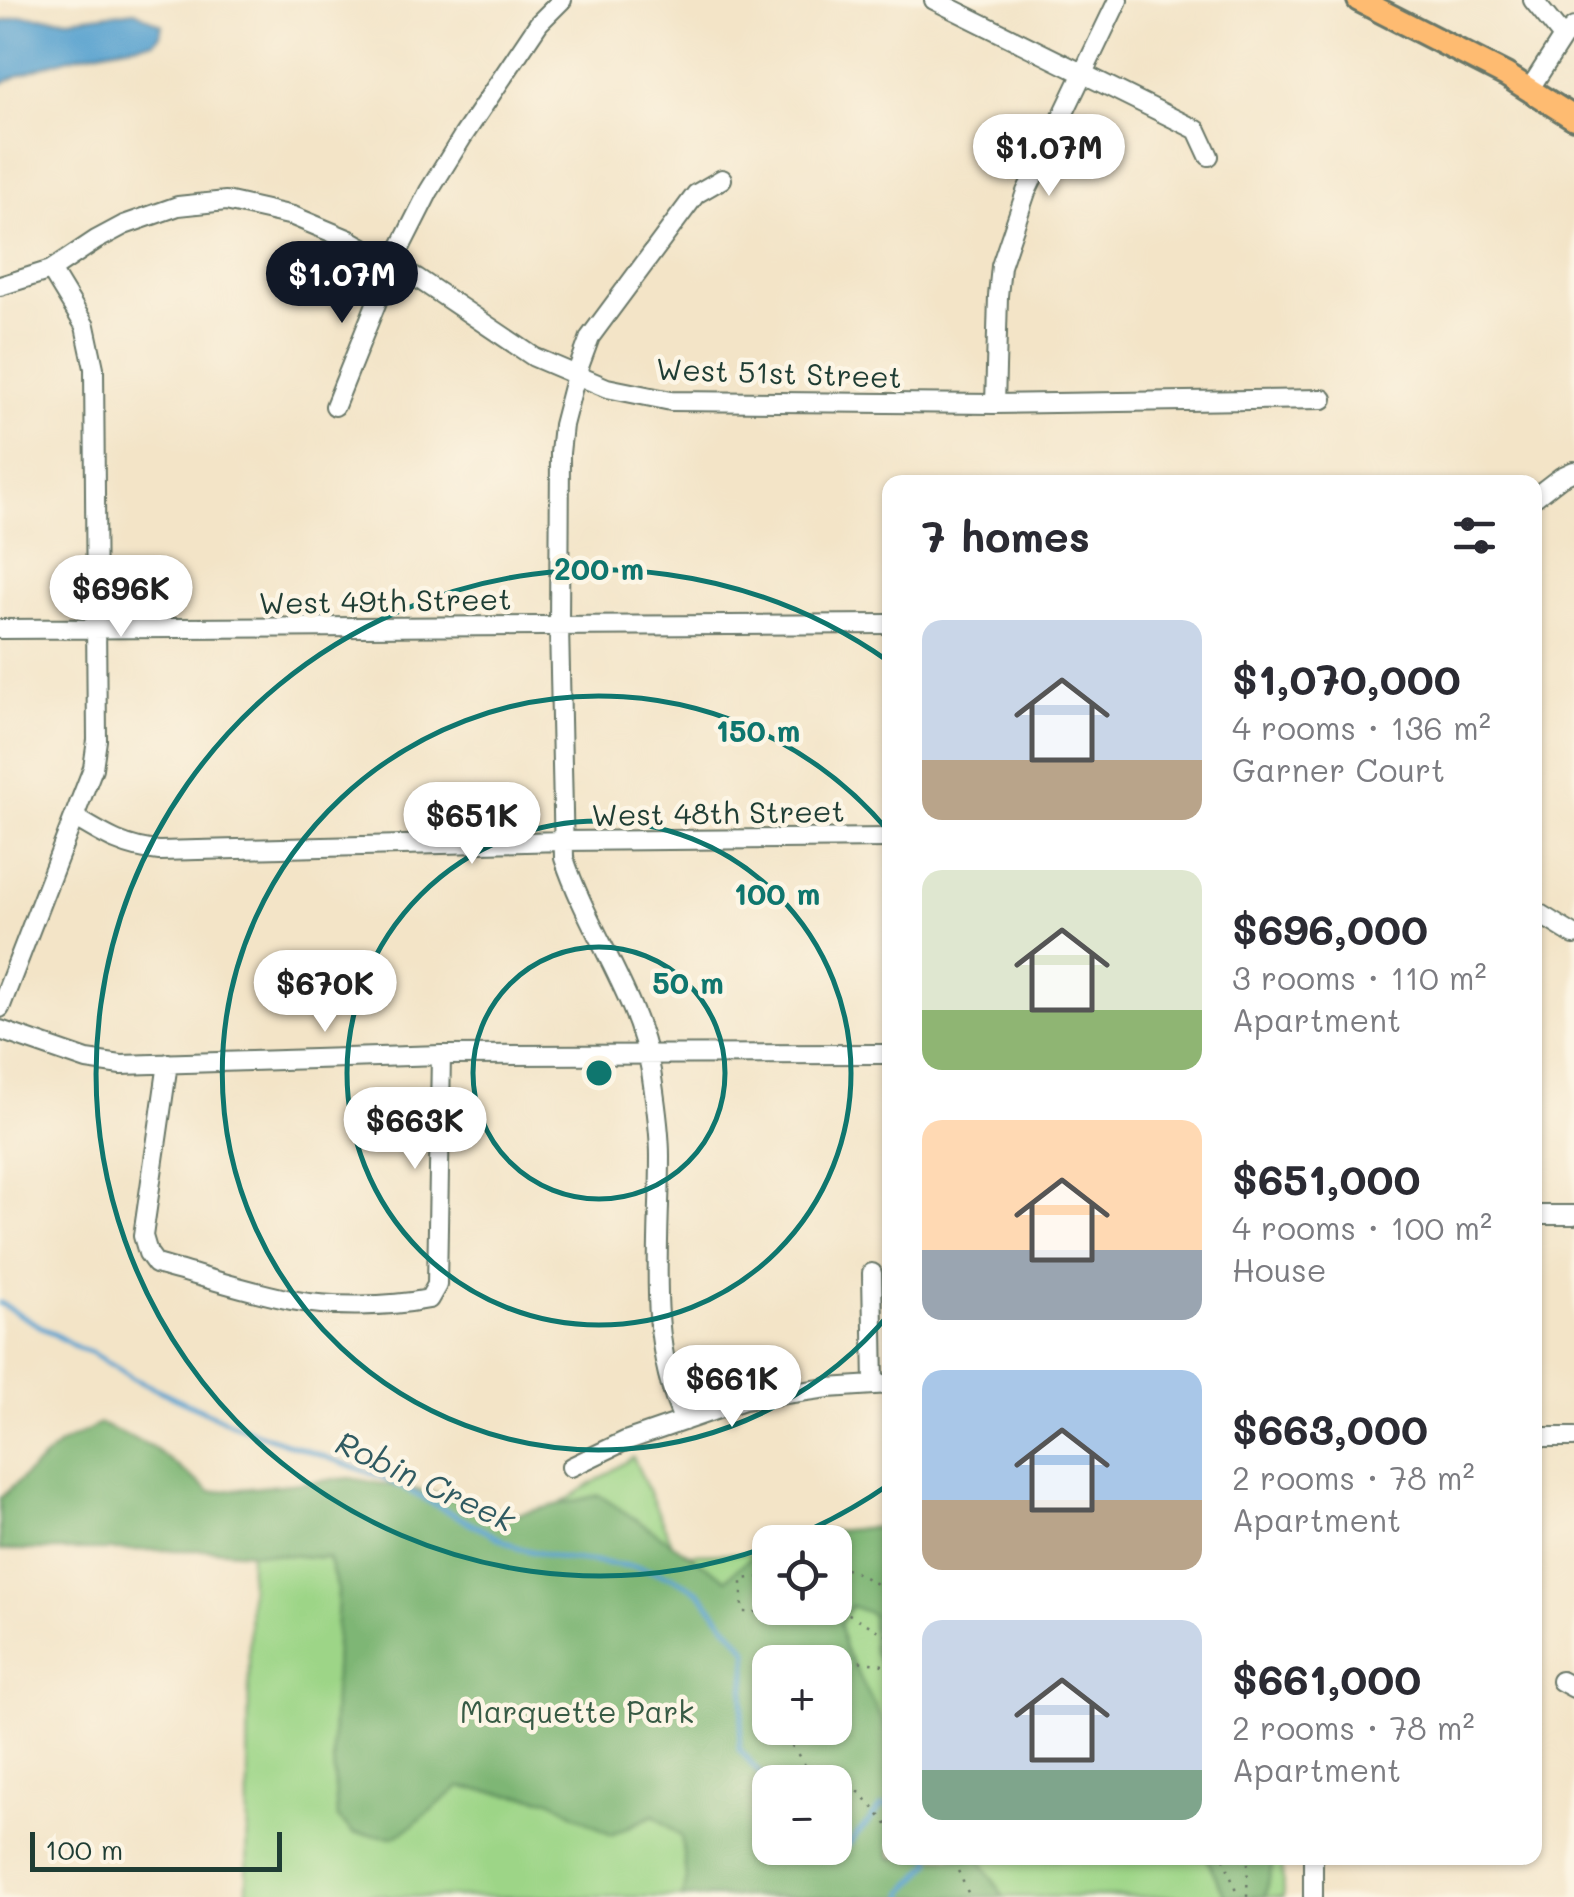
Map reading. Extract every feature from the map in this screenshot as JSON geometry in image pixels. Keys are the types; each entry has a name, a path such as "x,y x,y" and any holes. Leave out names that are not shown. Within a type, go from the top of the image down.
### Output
{"main road":[{"path":"1360,0 1506,76 1574,118"}],"street":[{"path":"335,406 392,264 429,191 539,24 562,0"},
{"path":"934,0 1197,130 1209,156"},
{"path":"995,404 1002,266 1026,192 1118,0"},
{"path":"1529,90 1569,32 1534,0"},
{"path":"684,1421 672,1395 662,1344 656,1238 660,1153 650,1069 634,1014 572,884 564,858 560,453 576,374 590,336 696,194 722,179"},
{"name":"West 51st Street","path":"0,286 52,270 124,225 178,206 226,201 293,216 350,240 416,278 534,357 607,388 672,402 1323,400"},
{"path":"0,1008 93,768 98,740 94,368 86,326 52,270"},
{"path":"1542,492 1574,471"},
{"name":"West 49th Street","path":"0,630 882,624"},
{"name":"West 48th Street","path":"74,818 119,844 159,852 882,838"},
{"path":"1542,915 1574,935"},
{"path":"0,1030 87,1060 121,1065 441,1055 882,1054"},
{"path":"168,1064 143,1236 156,1264 291,1300 404,1304 429,1299 437,1285 441,1055"},
{"path":"1542,1215 1574,1215"},
{"path":"571,1467 625,1441 744,1400 882,1385 872,1273"},
{"path":"1542,1437 1574,1437"},
{"path":"1313,1865 1313,1897"}],"path":[{"path":"852,1569 882,1587"},
{"path":"752,1578 742,1579 742,1612 752,1612"},
{"path":"852,1616 882,1633"},
{"path":"852,1660 882,1665"},
{"path":"791,1745 809,1772 861,1792 882,1818"},
{"path":"955,1865 970,1897"},
{"path":"1227,1865 1238,1897"},
{"path":"1247,1897 1248,1865"}],"green space":[{"name":"Marquette Park","path":"100,1424 151,1446 211,1492 350,1478 444,1495 518,1514 599,1495 726,1579 752,1556 752,1625 840,1625 844,1645 752,1645 752,1745 852,1745 852,1662 882,1720 882,1865 983,1865 1004,1897 682,1897 686,1877 681,1836 654,1815 611,1835 550,1800 459,1787 393,1837 353,1833 337,1817 332,1746 338,1590 328,1558 211,1550 0,1550 0,1498 59,1445"},
{"name":"Marquette Park","path":"633,1457 677,1554 752,1553 752,1625 852,1625 852,1590 882,1559 882,1865 1282,1865 1283,1897 386,1897 247,1894 250,1543 499,1543"},
{"name":"Marquette Park","path":"882,1527 882,1666 873,1650 872,1614 852,1606 852,1529"},
{"path":"1210,1865 1272,1865 1265,1897 1226,1897"}],"water":[{"path":"135,11 162,25 154,42 75,57 0,84 0,22 22,16 70,19"}],"waterway":[{"name":"Robin Creek","path":"0,1303 134,1379 235,1425 382,1477 518,1548 560,1558 638,1567 672,1577 699,1592 748,1651 739,1749 753,1765"},
{"name":"Robin Creek","path":"852,1841 882,1806"},
{"name":"Robin Creek","path":"905,1897 904,1892 929,1865"}]}
